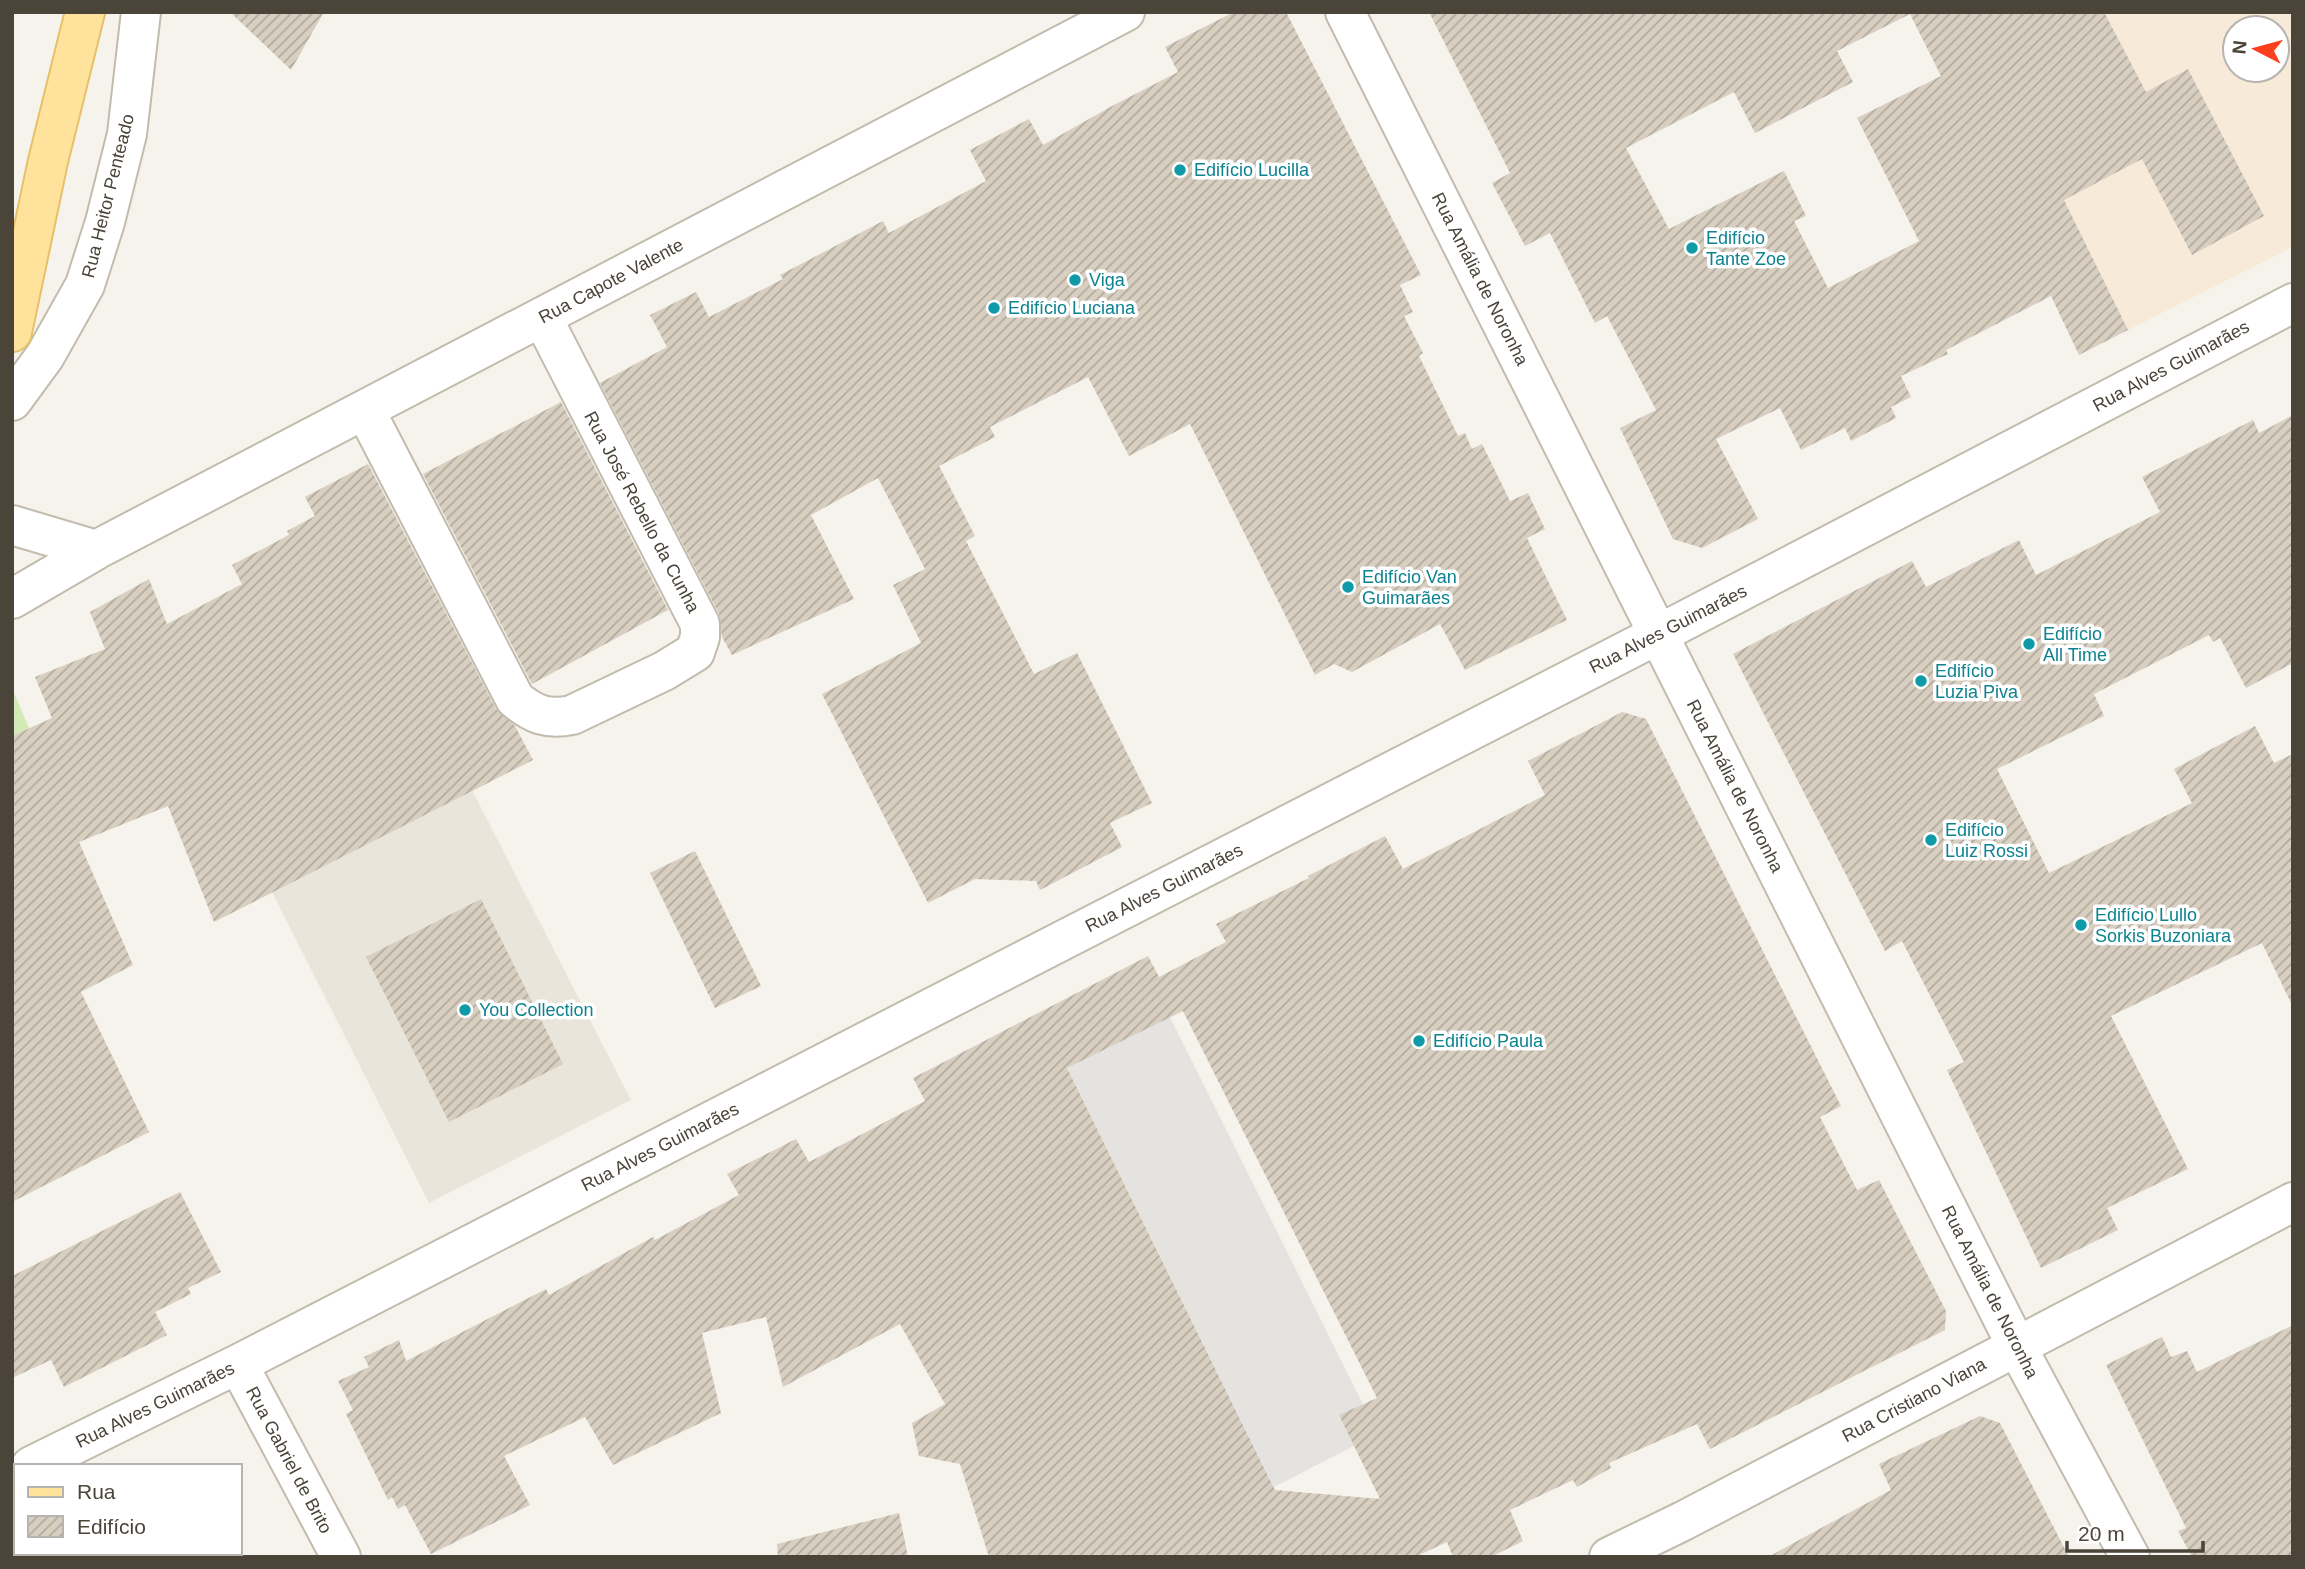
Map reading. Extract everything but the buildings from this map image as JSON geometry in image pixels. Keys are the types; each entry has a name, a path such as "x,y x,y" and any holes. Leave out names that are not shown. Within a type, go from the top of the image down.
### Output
{"main road":[{"path":"12,332 48,161 85,12"}],"street":[{"name":"Rua Heitor Penteado","path":"12,401 46,356 85,285 105,222 127,134 141,12"},
{"name":"Rua Capote Valente","path":"12,599 96,550 1125,12"},
{"name":"Rua Amália de Noronha","path":"1345,12 2017,1347 2130,1557"},
{"name":"Rua Alves Guimarães","path":"35,1464 238,1364 1659,634 2293,303"},
{"name":"Rua José Rebello da Cunha","path":"365,410 515,699 544,717 572,715 664,671 695,652 700,637 700,624 542,317"},
{"path":"12,524 96,550"},
{"name":"Rua Cristiano Viana","path":"1609,1557 1683,1521 2293,1202"},
{"name":"Rua Gabriel de Brito","path":"238,1364 341,1557"}],"shaded area":[{"path":"1989,12 2293,12 2293,247 2128,330 2041,153"},
{"path":"472,790 631,1100 429,1203 272,892"},
{"path":"1170,1017 1363,1404 1354,1446 1274,1487 1067,1068"}],"green space":[{"path":"12,688 29,728 12,736"},
{"path":"80,1555 229,1555 229,1557"}],"place":[{"name":"Edifício Lucilla","path":"1180,170"},
{"name":"Edifício Tante Zoe","path":"1692,248"},
{"name":"Viga","path":"1075,280"},
{"name":"Edifício Luciana","path":"994,308"},
{"name":"Edifício Van Guimarães","path":"1348,587"},
{"name":"Edifício All Time","path":"2029,644"},
{"name":"Edifício Luzia Piva","path":"1921,681"},
{"name":"Edifício Luiz Rossi","path":"1931,840"},
{"name":"Edifício Lullo Sorkis Buzoniara","path":"2081,925"},
{"name":"You Collection","path":"465,1010"},
{"name":"Edifício Paula","path":"1419,1041"}]}
